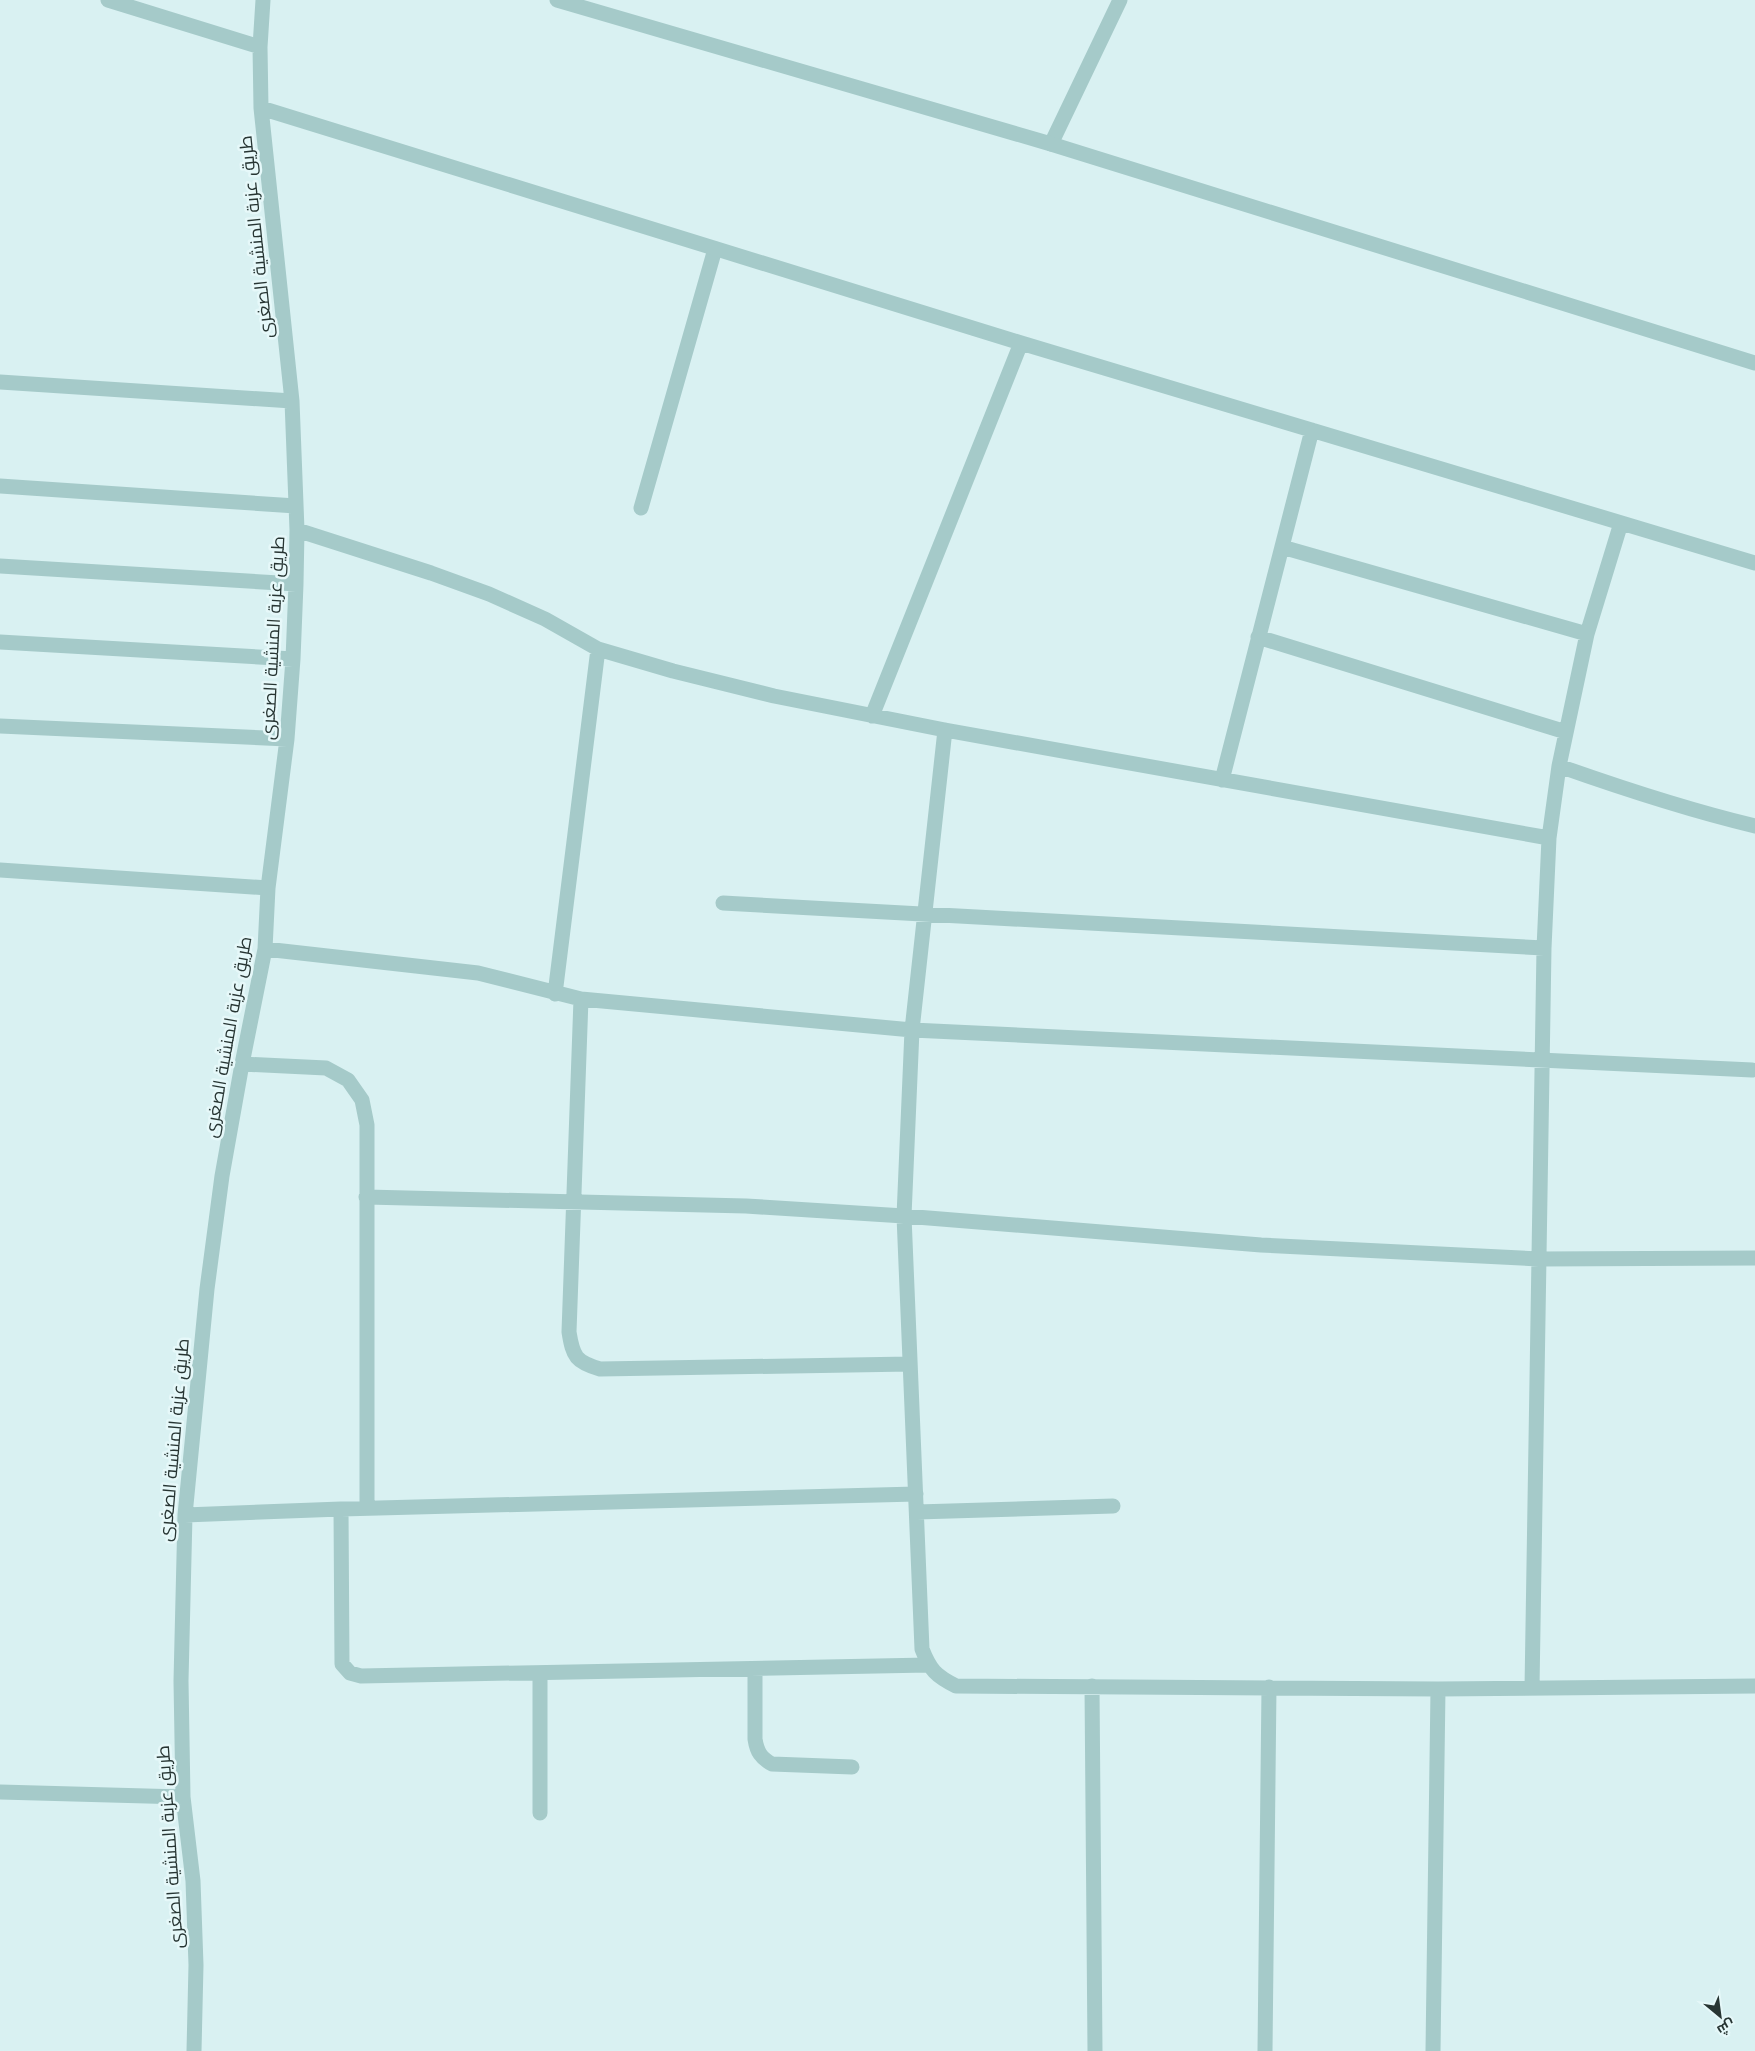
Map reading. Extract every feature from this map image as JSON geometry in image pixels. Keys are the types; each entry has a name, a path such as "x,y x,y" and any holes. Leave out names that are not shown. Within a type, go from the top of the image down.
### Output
{"street":[{"path":"108,0 260,47"},
{"name":"طريق عزبة المنشية الصغرى","path":"194,2051 196,1965 194,1900 183,1797 181,1681 185,1515 207,1289 222,1176 265,949 268,888 287,740 296,584 297,530 292,401 261,108 260,47 263,0"},
{"path":"557,0 1051,144 1755,363"},
{"path":"1051,144 1120,0"},
{"path":"261,108 1020,343 1755,563"},
{"path":"641,508 715,249"},
{"path":"872,716 1020,343"},
{"path":"0,382 292,401"},
{"path":"1222,780 1312,430"},
{"path":"0,486 296,506"},
{"path":"1532,1688 1544,948 1549,838 1559,766 1588,634 1621,523"},
{"path":"297,530 431,573 489,594 544,619 598,649 755,692 945,730 1549,838"},
{"path":"1282,547 1588,634"},
{"path":"0,566 296,584"},
{"path":"1258,637 1566,732"},
{"path":"0,642 293,659"},
{"path":"555,994 598,649"},
{"path":"0,726 287,740"},
{"path":"945,730 912,1030 904,1216 922,1649 928,1665 940,1678 956,1686 1438,1690 1755,1686"},
{"path":"1559,766 1625,790 1755,826"},
{"path":"0,870 268,888"},
{"path":"724,903 1544,948"},
{"path":"265,949 478,973 580,999 912,1030 1752,1070"},
{"path":"580,999 569,1332 572,1349 582,1364 600,1370 910,1364"},
{"path":"242,1064 326,1068 348,1080 362,1100 367,1125 367,1508"},
{"path":"366,1197 746,1206 904,1216 1261,1245 1539,1259 1755,1258"},
{"path":"185,1515 367,1508 916,1494"},
{"path":"917,1512 1113,1506"},
{"path":"341,1509 342,1664 350,1673 361,1676 928,1665"},
{"path":"755,1669 755,1739 757,1750 762,1759 772,1764 852,1767"},
{"path":"540,1673 540,1813"},
{"path":"1092,1686 1095,2051"},
{"path":"1265,2051 1269,1688"},
{"path":"1433,2051 1438,1690"},
{"path":"0,1792 183,1797"}]}
